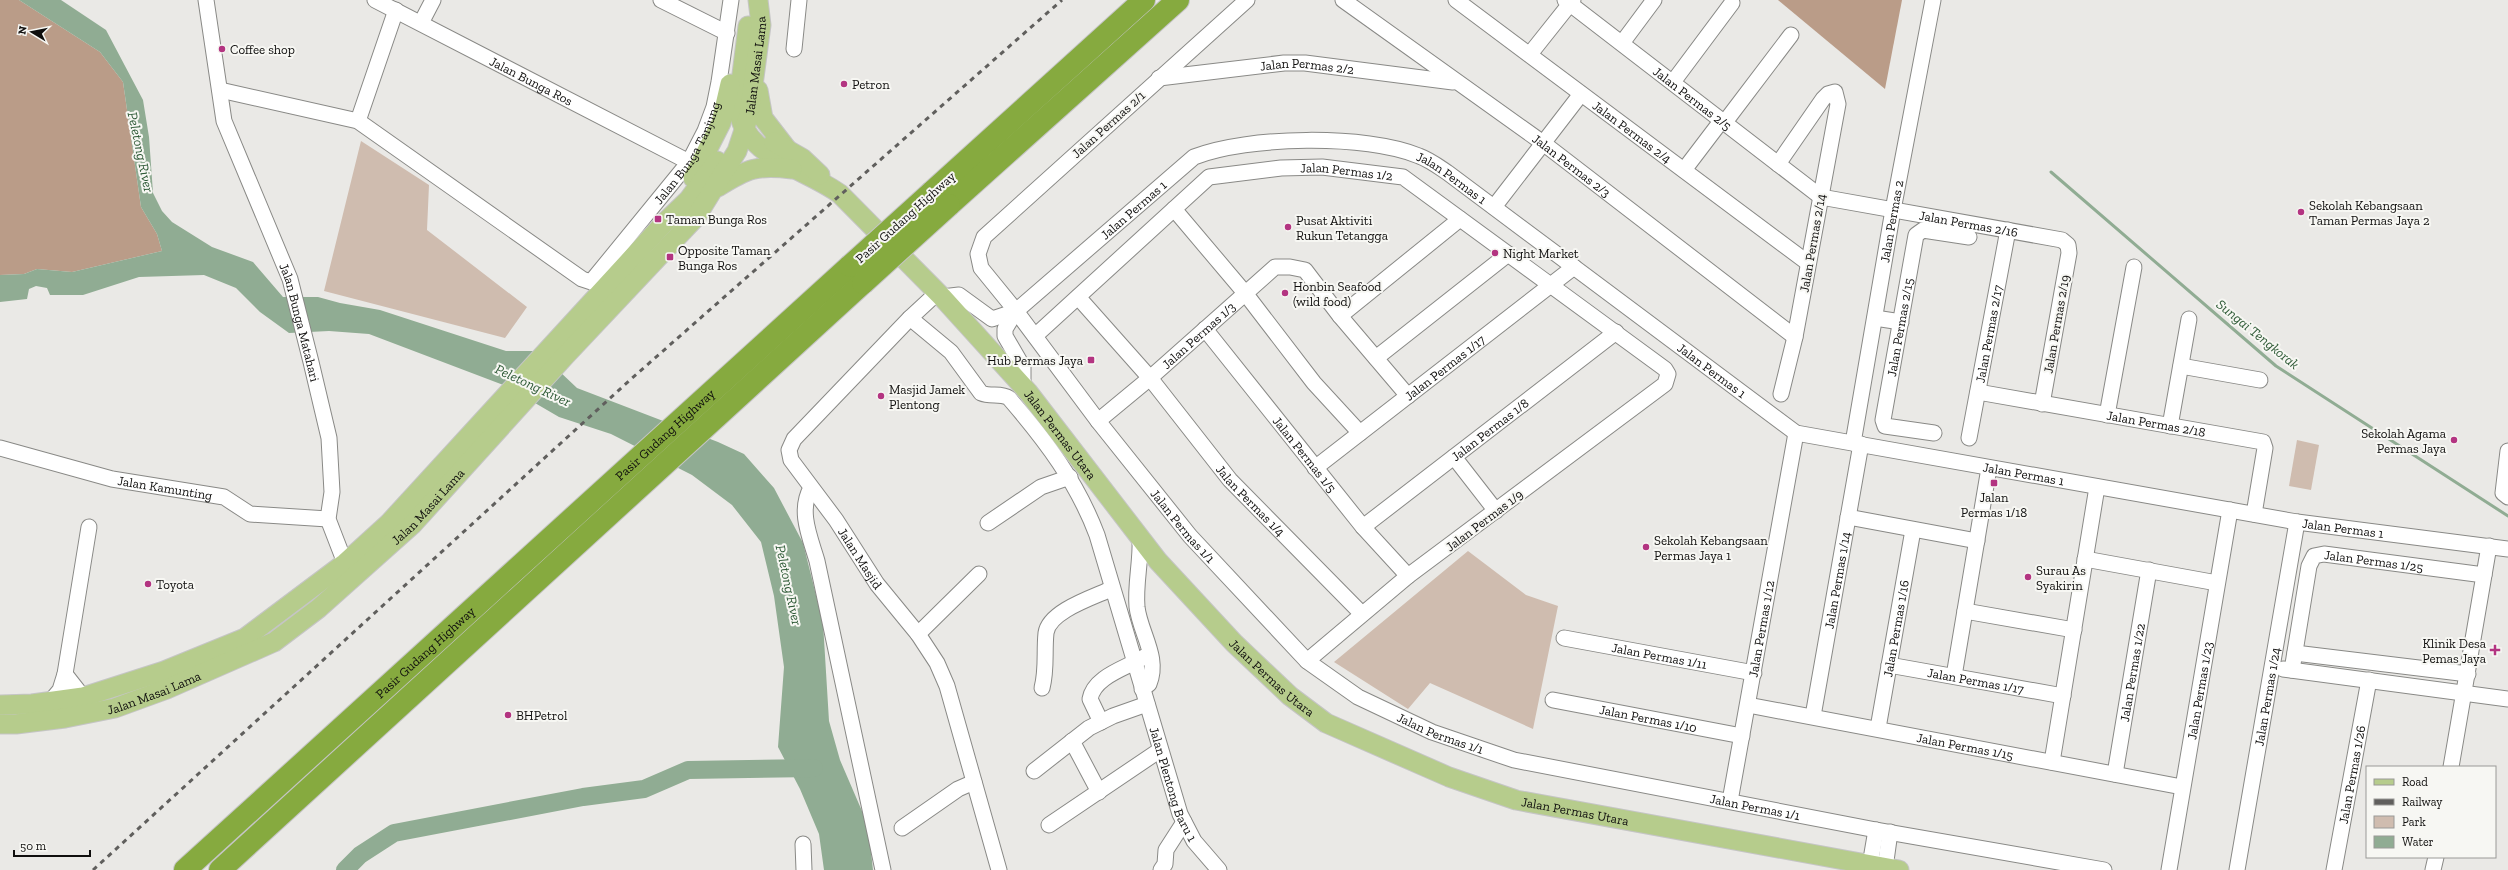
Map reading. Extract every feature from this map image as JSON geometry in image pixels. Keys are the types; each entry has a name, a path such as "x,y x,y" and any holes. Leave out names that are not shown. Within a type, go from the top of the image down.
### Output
{"highway":[{"name":"Pasir Gudang Highway","path":"220,870 710,423 856,275 940,198 1144,0"},
{"name":"Pasir Gudang Highway","path":"940,198 1178,0"},
{"name":"Pasir Gudang Highway","path":"186,870 688,414 856,275"}],"main road":[{"path":"666,221 685,192 721,123 738,49 757,0"},
{"name":"Jalan Masai Lama","path":"0,705 50,702 83,696 164,671 245,638 345,562 389,523 507,407 558,352 696,217 737,151 749,115 757,68 761,25 757,0"},
{"name":"Jalan Masai Lama","path":"744,131 739,120 738,106 748,26"},
{"path":"757,68 759,104 763,118 787,149"},
{"name":"Jalan Masai Lama","path":"558,352 666,221 689,199 710,173 734,137 744,131"},
{"name":"Jalan Permas Utara","path":"744,131 753,131 787,149 811,166 829,186"},
{"name":"Jalan Permas Utara","path":"744,131 755,143 794,169 829,186 840,194 939,295 1024,387 1140,540 1158,561 1234,642 1290,696 1326,723 1387,751 1450,777 1516,800 1884,868"},
{"path":"713,191 741,172 755,168 794,169"},
{"name":"Jalan Masai Lama","path":"0,724 16,724 65,718 115,708 167,689 274,642 319,608 412,525 507,407"}],"street":[{"name":"Jalan Bunga Matahari","path":"206,0 224,121 290,279 311,362 329,438 332,492 328,519 345,562"},
{"name":"Jalan Bunga Ros","path":"375,0 688,162"},
{"path":"420,23 433,0"},
{"path":"661,0 727,33"},
{"name":"Jalan Bunga Tanjung","path":"358,121 582,279 591,282 688,162 710,119 727,33 731,0"},
{"path":"794,49 799,0"},
{"name":"Jalan Permas 2/1","path":"978,254 984,237 1246,0"},
{"name":"Jalan Permas 2/3","path":"1343,0 1454,82 1543,143 1795,337"},
{"name":"Jalan Permas 2/4","path":"1456,0 1808,263"},
{"path":"1622,43 1654,0"},
{"name":"Jalan Permas 2","path":"1857,444 1875,318 1893,210 1933,0"},
{"path":"1530,54 1569,1"},
{"name":"Jalan Permas 2/5","path":"1569,1 1821,197"},
{"path":"1673,82 1732,3"},
{"path":"220,90 358,121 396,10"},
{"path":"1684,170 1791,35"},
{"name":"Jalan Permas 2/2","path":"1159,78 1284,63 1305,63 1454,82"},
{"name":"Jalan Permas 2/14","path":"1778,164 1823,99 1828,94 1835,92 1838,104 1795,337 1781,394"},
{"path":"1494,207 1581,94"},
{"name":"Jalan Permas 1","path":"1024,387 1023,367 1005,336 1005,329 1016,311 1194,157 1211,150 1280,142 1314,140 1367,144 1420,156 1434,163 1796,433 2297,522 2508,549"},
{"name":"Jalan Permas 1/2","path":"1035,336 1209,177 1281,168 1322,167 1402,177 1665,369 1668,374 1665,384"},
{"name":"Jalan Permas 2/16","path":"1821,197 2062,240 2068,245"},
{"path":"1174,209 1245,293 1314,384 1360,433"},
{"path":"1408,396 1340,316 1460,219"},
{"name":"Jalan Permas 2/15","path":"1934,433 1885,426 1884,423 1916,235 1924,230 1969,237"},
{"name":"Jalan Permas 2/17","path":"1969,438 2008,230"},
{"name":"Jalan Permas 2/19","path":"2042,404 2069,252 2068,245"},
{"name":"Jalan Permas 1/1","path":"978,254 981,268 1016,311 1098,421 1190,536 1307,661 1358,697 1405,721 1514,760 1883,831 2104,870"},
{"path":"1376,358 1508,254"},
{"name":"Jalan Permas 1/3","path":"1098,421 1150,378 1274,267 1290,267 1305,270 1340,316"},
{"name":"Jalan Permas 1/17","path":"1315,468 1574,267"},
{"path":"2107,415 2134,267"},
{"name":"Jalan Permas 1","path":"939,295 959,295 992,319 1016,311"},
{"name":"Jalan Masjid","path":"939,295 910,318 794,439 789,450 791,460 836,520 877,584 918,634 937,663 947,686 999,870"},
{"name":"Jalan Permas 1/4","path":"1078,297 1150,378 1230,480 1362,614"},
{"name":"Jalan Plentong Baru 1","path":"910,318 951,352 981,393 988,396 1004,396 1008,398 1058,458 1070,477 1087,508 1097,535 1111,589 1135,663 1160,750 1184,822 1194,841 1215,869"},
{"path":"1875,318 1901,322"},
{"path":"2170,426 2189,318"},
{"name":"Jalan Permas 1/5","path":"1205,329 1363,528 1408,576"},
{"name":"Jalan Permas 1/8","path":"1363,528 1616,332"},
{"path":"2181,366 2260,380"},
{"name":"Jalan Permas 1/9","path":"1307,661 1408,576 1665,384"},
{"name":"Jalan Permas 2/18","path":"1978,392 2263,442 2265,448 2254,514"},
{"name":"Jalan Permas 1/12","path":"1730,801 1796,433"},
{"name":"Jalan Permas 1/14","path":"1813,716 1848,517 1857,444"},
{"name":"Jalan Kamunting","path":"0,448 112,479 224,497 250,514 328,519"},
{"path":"2506,495 2508,450"},
{"path":"1454,457 1496,511"},
{"path":"1041,487 1058,458"},
{"path":"1954,676 1990,468"},
{"path":"988,523 1041,487 1070,477"},
{"path":"2052,762 2097,487"},
{"path":"811,488 807,496 806,523 817,561 883,870"},
{"name":"Jalan Permas 1/23","path":"2168,870 2230,510"},
{"path":"1848,517 1978,541"},
{"name":"Jalan Permas 1/24","path":"2237,870 2297,522"},
{"path":"50,702 60,690 65,674 89,527"},
{"name":"Jalan Permas 1/16","path":"1878,728 1913,530"},
{"path":"1140,540 1138,608 1151,652 1152,677 1149,684 1142,689"},
{"path":"2451,766 2489,546"},
{"name":"Jalan Permas 1/25","path":"2292,670 2309,566 2314,556 2324,554 2484,575"},
{"path":"2085,558 2217,583"},
{"path":"1138,608 1146,578 1158,561"},
{"name":"Jalan Permas 1/22","path":"2115,774 2149,570"},
{"path":"918,634 980,574"},
{"path":"1042,688 1046,672 1046,631 1051,622 1061,612 1111,589"},
{"path":"1965,611 2074,630"},
{"name":"Jalan Permas 1/11","path":"1564,638 1754,673"},
{"path":"1101,722 1090,700 1091,695 1111,674 1135,663 1151,652"},
{"path":"2295,653 2468,674"},
{"name":"Jalan Permas 1/17","path":"1889,665 2063,696"},
{"path":"2272,668 2464,692 2508,700"},
{"path":"65,674 83,696"},
{"name":"Jalan Permas 1/26","path":"2334,870 2369,680"},
{"name":"Jalan Permas 1/10","path":"1553,700 1742,736"},
{"path":"1034,771 1072,741 1101,722 1147,704"},
{"name":"Jalan Permas 1/15","path":"1748,705 1878,728 2182,787"},
{"path":"1072,741 1099,792"},
{"path":"1049,825 1160,750"},
{"path":"902,828 958,789 974,782"},
{"path":"1161,870 1165,864 1166,850 1184,822"},
{"path":"1883,831 1884,868"},
{"path":"802,844 804,870"},
{"path":"2434,870 2436,858"}],"green space":[{"path":"361,141 429,185 427,230 527,307 505,338 324,291"},
{"path":"2297,440 2319,445 2311,490 2289,486"},
{"path":"1468,551 1526,595 1558,606 1533,729 1430,683 1408,709 1334,662"}],"shaded area":[{"path":"0,0 19,0 100,52 123,82 141,207 157,234 162,251 72,272 37,269 24,274 0,275"},
{"path":"1778,0 1902,0 1885,89"}],"water":[{"name":"Peletong River","path":"19,0 61,0 106,30 143,100 149,137 153,193 162,211 172,222 212,247 253,262 283,297 318,297 340,303 380,310 506,351 538,351 577,388 718,442 744,454 774,488 803,543 823,623 829,721 840,760 868,825 873,870 824,870 819,834 800,789 778,747 784,667 774,596 761,542 732,505 692,475 611,434 559,417 506,386 369,334 329,331 289,333 260,312 236,288 204,275 139,277 83,295 50,295 47,288 36,286 29,289 27,299 0,302 0,275 24,274 37,269 72,272 162,251 157,234 141,207 123,82 100,52"}],"waterway":[{"name":"Sungai Tengkorak","path":"2051,172 2276,366 2508,516"},
{"path":"345,870 360,855 394,833 583,797 644,789 688,770 814,768"}],"railway":[{"path":"93,870 630,380 1062,0"}],"place":[{"name":"Coffee shop","path":"222,49"},
{"name":"Petron","path":"844,84"},
{"name":"Sekolah Kebangsaan Taman Permas Jaya 2","path":"2301,212"},
{"name":"Taman Bunga Ros","path":"658,219"},
{"name":"Pusat Aktiviti Rukun Tetangga","path":"1288,227"},
{"name":"Night Market","path":"1495,253"},
{"name":"Opposite Taman Bunga Ros","path":"670,257"},
{"name":"Honbin Seafood (wild food)","path":"1285,293"},
{"name":"Hub Permas Jaya","path":"1091,360"},
{"name":"Masjid Jamek Plentong","path":"881,396"},
{"name":"Sekolah Agama Permas Jaya","path":"2454,440"},
{"name":"Jalan Permas 1/18","path":"1994,483"},
{"name":"Sekolah Kebangsaan Permas Jaya 1","path":"1646,547"},
{"name":"Surau As Syakirin","path":"2028,577"},
{"name":"Toyota","path":"148,584"},
{"name":"Klinik Desa Pemas Jaya","path":"2495,650"},
{"name":"BHPetrol","path":"508,715"}]}
